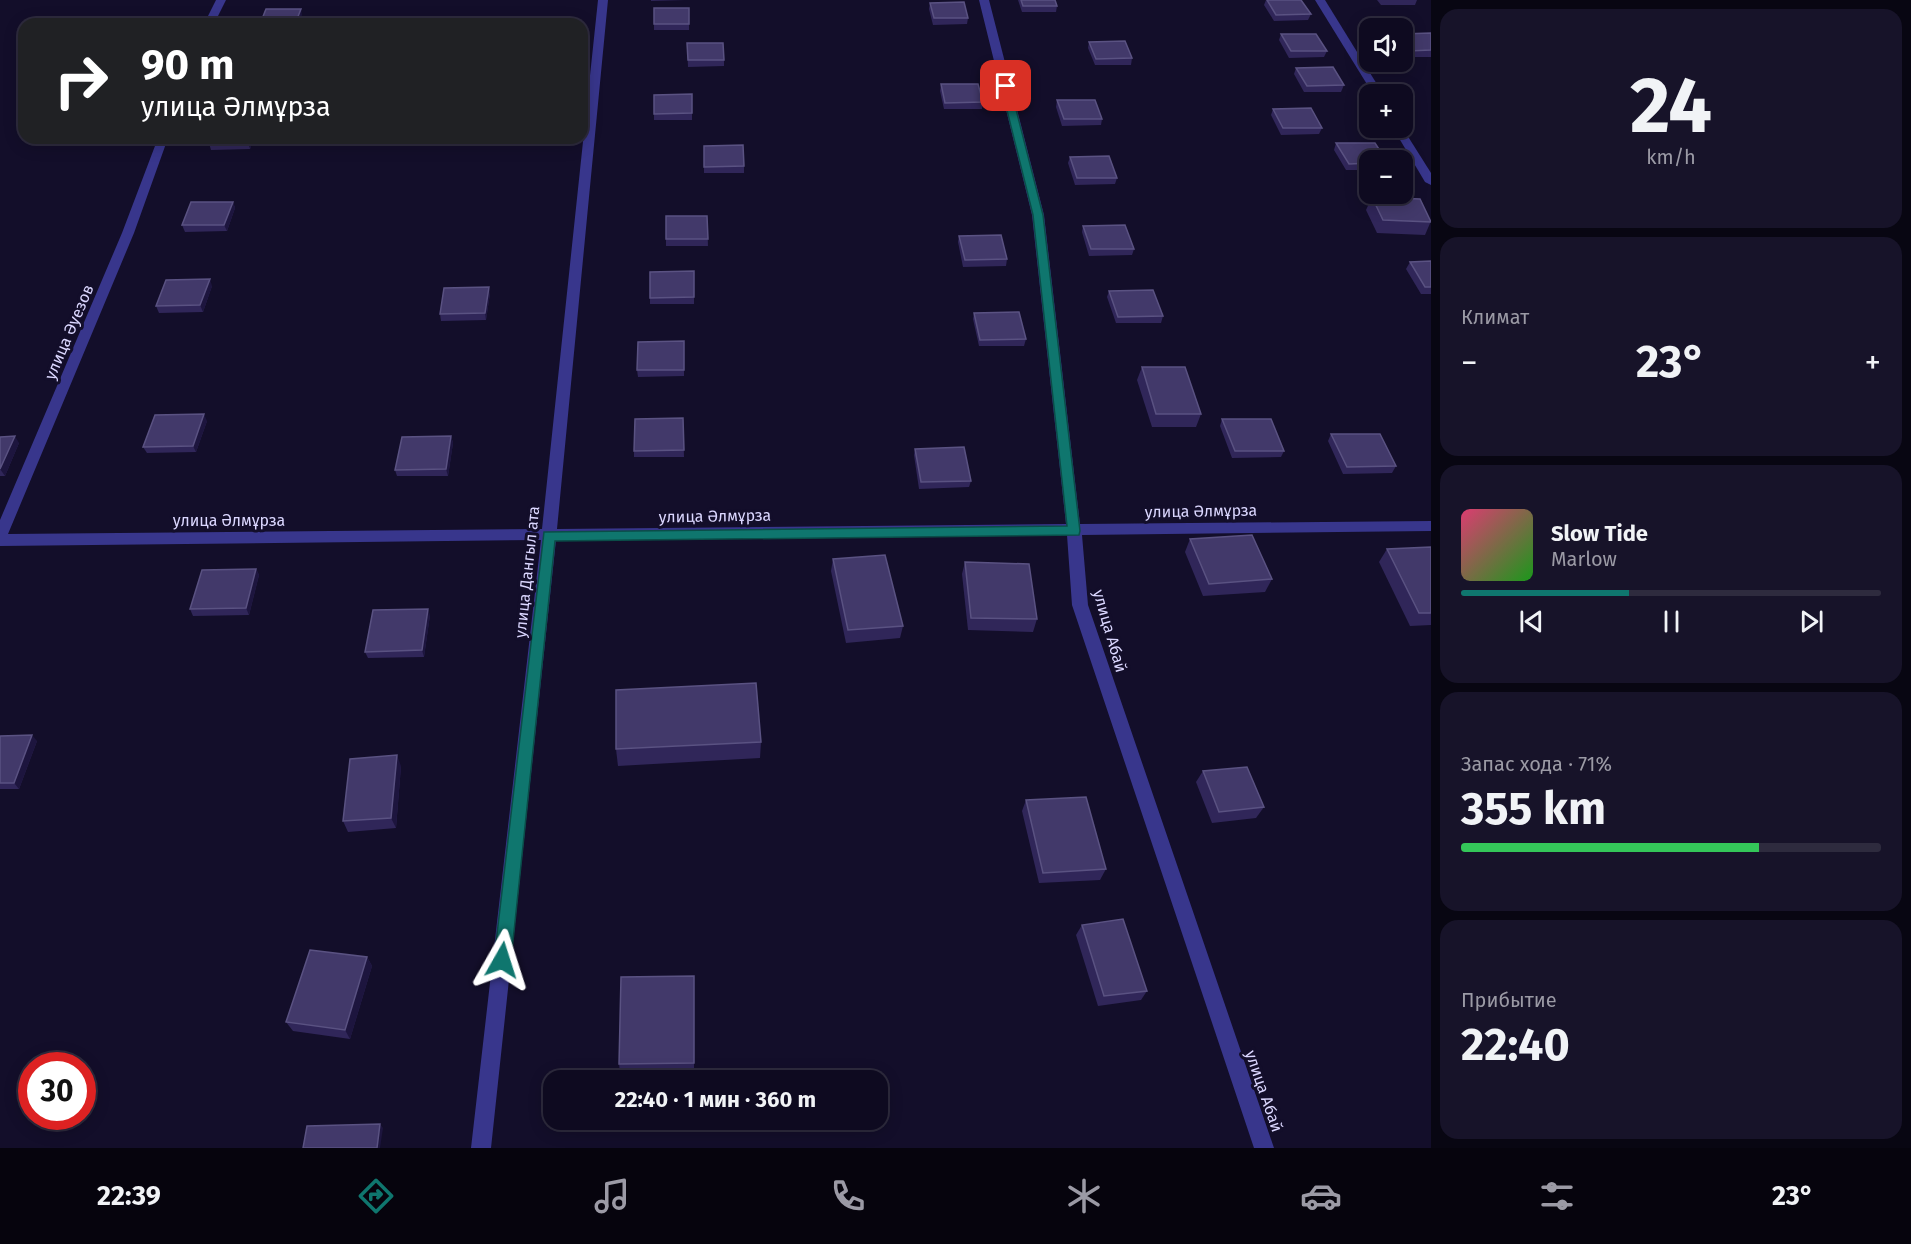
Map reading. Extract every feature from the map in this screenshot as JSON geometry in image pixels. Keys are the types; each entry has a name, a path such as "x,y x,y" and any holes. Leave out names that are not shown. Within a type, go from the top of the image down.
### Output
{"street":[{"path":"212,18 221,0"},
{"name":"улица Дангыл ата","path":"481,1148 549,536 603,0"},
{"name":"улица Абай","path":"984,0 1038,215 1074,531 1080,605 1264,1148"},
{"path":"1320,0 1372,84"},
{"path":"1404,138 1431,182"},
{"name":"улица Әуезов","path":"0,538 129,233 161,144"},
{"name":"улица Әлмұрза","path":"0,538 549,536 1431,526"}],"building":[{"path":"1021,0 1055,0 1057,6 1023,6"},
{"path":"1267,0 1301,0 1311,14 1276,15"},
{"path":"964,2 968,18 934,18 930,3"},
{"path":"654,8 689,8 689,24 654,24"},
{"path":"266,9 301,9 297,18 262,18"},
{"path":"1431,33 1431,50 1413,51 1413,34"},
{"path":"1281,34 1316,34 1327,51 1291,51"},
{"path":"1125,41 1132,58 1096,59 1089,42"},
{"path":"687,43 723,43 724,60 688,60"},
{"path":"1333,67 1344,85 1307,86 1296,68"},
{"path":"941,84 978,84 983,102 945,103"},
{"path":"692,94 692,113 654,114 654,95"},
{"path":"1057,100 1095,100 1102,119 1064,119"},
{"path":"1311,108 1322,128 1283,128 1273,109"},
{"path":"1336,143 1375,143 1380,150 1359,150 1359,164 1349,164"},
{"path":"743,145 744,166 704,167 704,146"},
{"path":"1109,156 1117,178 1077,178 1070,157"},
{"path":"1413,199 1420,199 1431,222 1383,220 1375,204 1413,204"},
{"path":"191,202 233,202 224,225 182,225"},
{"path":"666,216 707,216 708,239 666,239"},
{"path":"1125,225 1134,249 1091,249 1083,226"},
{"path":"1001,235 1007,259 965,260 959,236"},
{"path":"1431,261 1431,287 1425,287 1410,262"},
{"path":"694,271 694,297 650,298 650,272"},
{"path":"210,279 200,305 156,306 166,280"},
{"path":"489,287 485,313 440,314 444,288"},
{"path":"1153,290 1163,316 1118,317 1109,291"},
{"path":"1019,312 1026,339 980,340 974,313"},
{"path":"684,341 684,370 637,370 638,342"},
{"path":"1142,367 1185,367 1201,414 1156,414"},
{"path":"204,414 193,446 143,447 155,415"},
{"path":"683,418 684,450 634,451 635,419"},
{"path":"1222,419 1271,419 1284,451 1235,451"},
{"path":"1331,434 1380,434 1396,466 1347,467"},
{"path":"15,436 0,469 0,437"},
{"path":"451,436 446,469 395,470 402,437"},
{"path":"964,447 971,481 921,482 915,449"},
{"path":"1252,535 1272,579 1209,584 1190,539"},
{"path":"1431,547 1431,613 1419,613 1387,549"},
{"path":"885,555 903,626 848,630 833,559"},
{"path":"965,562 1029,564 1037,619 971,618"},
{"path":"256,569 246,608 190,609 202,570"},
{"path":"428,609 422,650 365,652 373,610"},
{"path":"756,683 761,742 616,749 616,690"},
{"path":"32,735 14,783 0,783 0,736"},
{"path":"397,755 391,818 343,821 350,759"},
{"path":"1247,767 1264,807 1219,812 1203,771"},
{"path":"1086,797 1106,869 1043,873 1026,800"},
{"path":"1123,919 1147,991 1104,996 1082,925"},
{"path":"310,950 367,957 345,1030 286,1022"},
{"path":"694,976 694,1063 619,1064 621,977"},
{"path":"380,1124 377,1148 303,1148 307,1126"}],"route":[{"path":"502,960 549,536 1074,531 1038,215 1006,86"}]}
